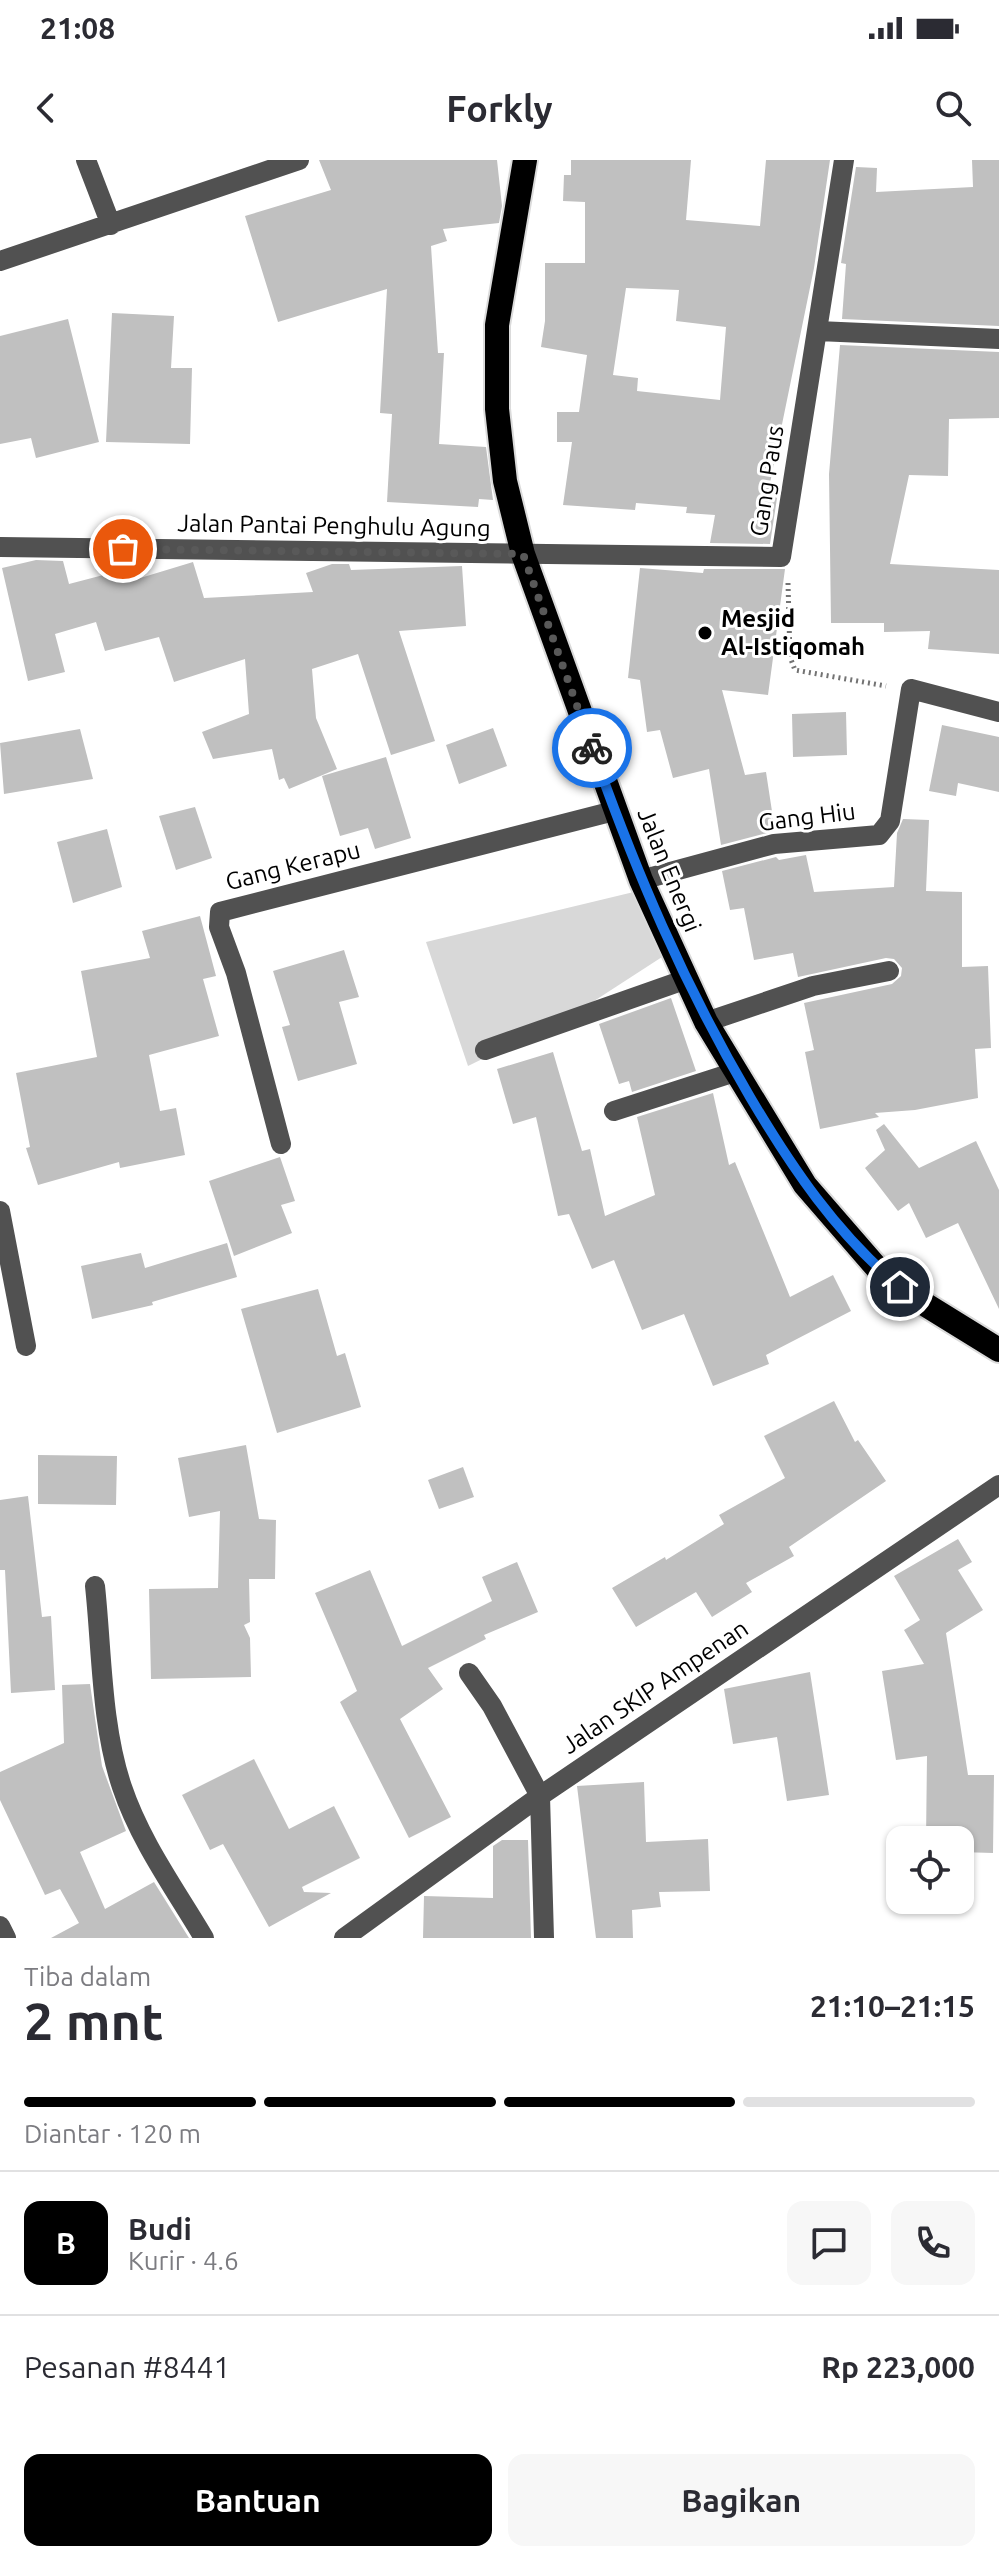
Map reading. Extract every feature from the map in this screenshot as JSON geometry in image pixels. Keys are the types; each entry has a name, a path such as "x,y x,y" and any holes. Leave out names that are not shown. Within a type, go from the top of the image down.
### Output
{"highway":[{"name":"Jalan Energi","path":"525,160 501,293 496,353 503,467 523,554 641,880 684,980 706,1022 805,1185 856,1247 900,1287 999,1350"}],"street":[{"path":"86,160 111,225"},
{"path":"0,261 299,160"},
{"name":"Gang Paus","path":"523,554 781,557 844,160"},
{"path":"818,331 999,339"},
{"name":"Jalan Pantai Penghulu Agung","path":"0,547 523,554"},
{"path":"911,689 999,712"},
{"name":"Gang Hiu","path":"641,880 774,844 879,835 890,821 911,689"},
{"name":"Gang Kerapu","path":"281,1144 236,973 219,927 220,912 614,811"},
{"path":"706,1022 813,986 889,971"},
{"path":"485,1050 684,980"},
{"path":"614,1111 735,1072"},
{"path":"0,1211 26,1346"},
{"name":"Jalan SKIP Ampenan","path":"344,1938 540,1796 999,1485"},
{"path":"95,1586 110,1725 121,1784 136,1823 204,1938"},
{"path":"469,1673 492,1706 540,1796 544,1938"},
{"path":"0,1926 6,1938"}],"path":[{"path":"781,557 789,586 790,657 795,670 911,689"}],"shaded area":[{"path":"642,890 662,957 571,1016 468,1066 426,942"}],"building":[{"path":"319,160 497,160 502,206 499,223 443,229 447,241 431,246 438,353 444,353 439,444 486,447 493,500 479,499 478,507 387,502 392,414 380,413 387,289 278,322 245,216 331,190"},
{"path":"571,160 691,160 686,220 760,226 766,160 830,160 814,268 770,483 779,485 770,544 710,543 715,515 686,513 687,507 636,503 635,510 563,505 572,442 557,442 557,412 579,412 587,355 541,347 545,321 545,263 585,263 585,202 563,201 564,175 571,175","holes":["626,288 679,290 676,321 726,327 720,400 637,391 638,378 613,375"]},
{"path":"972,160 999,160 999,326 842,319 846,264 841,263 856,167 877,168 876,192 973,187"},
{"path":"112,313 174,316 171,368 192,368 190,444 106,442"},
{"path":"68,319 99,442 36,458 31,438 0,444 0,336"},
{"path":"840,345 999,352 999,418 949,419 948,476 909,475 890,564 999,570 999,654 928,649 930,631 884,632 884,623 831,623 829,474"},
{"path":"36,560 63,561 69,584 134,567 137,579 193,562 204,598 313,592 306,573 332,564 349,564 351,570 462,566 466,626 399,631 435,741 391,755 358,654 312,669 316,718 337,769 289,789 284,778 279,780 272,749 213,759 202,732 249,714 245,659 174,682 159,637 105,651 96,622 55,634 65,672 28,681 2,568"},
{"path":"640,568 703,573 704,569 785,569 768,695 722,690 745,775 766,772 775,831 721,845 709,769 673,778 660,730 647,732 640,680 628,678"},
{"path":"846,712 847,755 793,757 792,714"},
{"path":"942,725 999,737 999,792 958,783 956,796 929,791"},
{"path":"493,728 507,766 459,784 446,745"},
{"path":"80,729 93,779 4,794 0,743"},
{"path":"386,757 411,838 375,849 368,828 340,836 322,776"},
{"path":"195,807 212,858 176,870 159,816"},
{"path":"903,819 929,820 926,891 962,892 962,967 988,966 991,1048 975,1049 978,1098 915,1110 875,1113 879,1117 820,1129 805,1052 814,1050 804,1003 892,984 901,976 902,968 894,959 886,958 798,977 793,953 754,960 744,908 730,910 722,871 776,857 779,860 806,855 814,892 894,887 897,833"},
{"path":"107,829 122,887 73,903 57,842"},
{"path":"200,916 216,976 203,979 219,1036 149,1055 160,1111 176,1108 185,1155 120,1168 119,1162 38,1185 26,1148 30,1147 16,1073 97,1057 81,971 150,958 142,931"},
{"path":"344,950 359,997 339,1002 357,1064 298,1081 282,1027 290,1025 273,971"},
{"path":"671,998 696,1071 632,1092 629,1081 619,1084 599,1024"},
{"path":"553,1052 582,1151 590,1149 605,1216 655,1195 637,1117 713,1093 729,1165 735,1162 790,1297 833,1275 851,1311 766,1355 769,1364 713,1386 684,1314 642,1330 614,1260 592,1269 569,1214 558,1216 536,1117 513,1124 497,1069"},
{"path":"884,1124 919,1168 976,1141 999,1190 999,1309 958,1223 926,1238 909,1203 898,1211 865,1168 885,1150 876,1130"},
{"path":"280,1157 295,1201 281,1205 292,1233 234,1256 209,1181"},
{"path":"227,1243 237,1277 152,1302 153,1305 92,1319 81,1266 141,1253 145,1268"},
{"path":"318,1289 337,1356 345,1353 361,1407 277,1433 241,1309"},
{"path":"834,1401 855,1442 858,1440 886,1481 789,1547 794,1556 746,1583 752,1592 712,1617 696,1592 636,1627 612,1588 665,1557 666,1560 724,1524 719,1515 785,1478 764,1436"},
{"path":"246,1445 259,1519 276,1520 275,1579 249,1579 250,1622 244,1625 250,1638 251,1677 151,1679 149,1589 218,1588 220,1511 189,1517 178,1458"},
{"path":"38,1455 117,1456 116,1505 38,1504"},
{"path":"463,1467 474,1497 439,1509 428,1480"},
{"path":"28,1496 42,1617 51,1616 55,1690 11,1693 5,1570 0,1570 0,1500"},
{"path":"958,1539 972,1562 958,1570 983,1610 946,1633 968,1775 994,1775 993,1853 974,1852 974,1826 926,1826 927,1756 896,1760 882,1671 924,1664 904,1630 920,1620 894,1576"},
{"path":"517,1562 538,1612 484,1635 486,1639 428,1668 443,1689 400,1719 451,1817 409,1838 340,1702 357,1691 315,1593 370,1570 402,1646 492,1601 482,1577"},
{"path":"810,1672 829,1795 787,1801 777,1737 733,1744 724,1689"},
{"path":"90,1684 102,1766 126,1831 80,1852 105,1909 154,1882 189,1938 51,1938 79,1923 60,1889 45,1895 0,1800 0,1772 64,1743 62,1685"},
{"path":"254,1759 289,1829 334,1806 360,1858 302,1887 304,1892 331,1893 269,1927 223,1844 210,1850 182,1795"},
{"path":"644,1782 646,1842 708,1839 710,1891 659,1892 661,1907 632,1910 633,1938 596,1938 577,1786"},
{"path":"502,1840 528,1840 531,1938 423,1938 424,1896 493,1898 493,1846"}],"way so far":[{"path":"123,549 523,554 592,748"}],"place":[{"name":"Mesjid Al-Istiqomah","path":"705,633"}],"route":[{"path":"592,748 641,880 684,980 706,1022 805,1185 856,1247 900,1287"}]}
